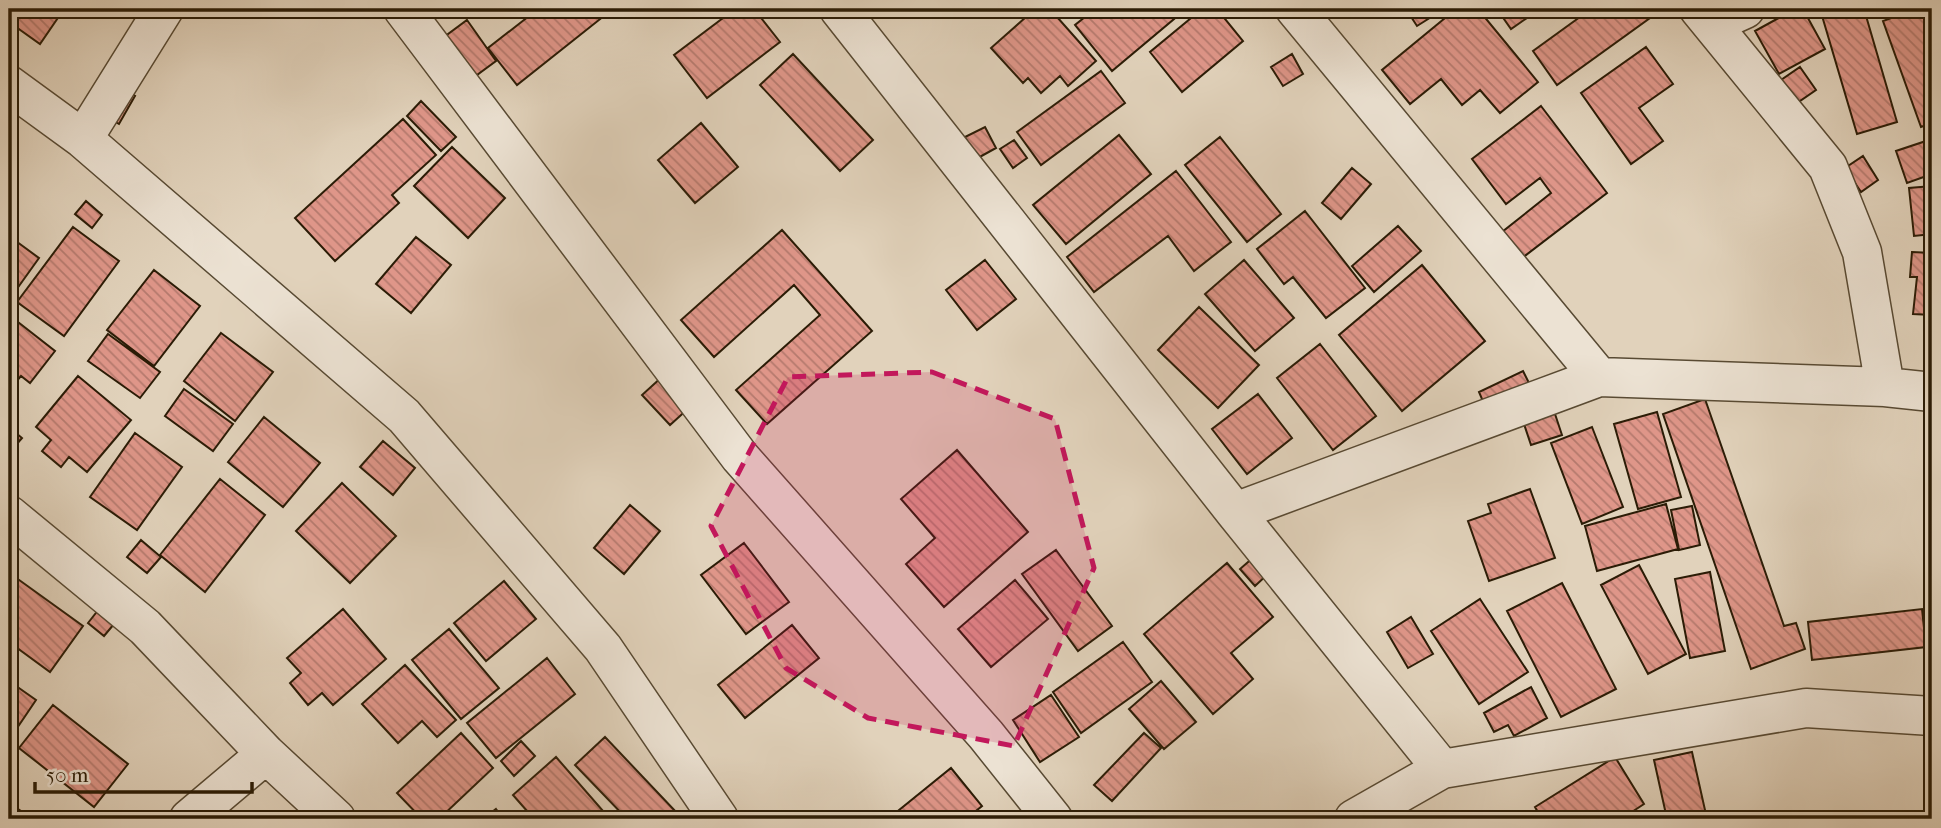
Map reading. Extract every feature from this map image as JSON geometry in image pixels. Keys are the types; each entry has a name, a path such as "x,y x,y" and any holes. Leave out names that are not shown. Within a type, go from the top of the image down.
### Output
{"street":[{"path":"83,139 164,9"},
{"path":"402,9 740,457 985,734 1053,819"},
{"path":"839,9 1235,512 1442,769"},
{"path":"1295,9 1599,377"},
{"path":"1719,14 1828,167 1862,253 1885,387"},
{"path":"9,85 83,139 404,416 603,648 719,819"},
{"path":"1235,512 1599,377 1885,387 1932,392"},
{"path":"13,528 145,628 266,754 336,819"},
{"path":"1354,819 1442,769 1806,708 1932,716"},
{"path":"189,819 266,754"}],"highlighted area":[{"path":"932,372 1055,419 1094,568 1014,746 868,718 786,668 711,526 788,377"}],"building":[{"path":"9,9 64,9 40,44 9,22"},
{"path":"538,9 606,9 609,12 517,85 488,48"},
{"path":"735,9 754,9 780,42 707,98 674,55"},
{"path":"1035,9 1050,9 1096,61 1068,86 1060,76 1041,93 1028,78 1023,83 991,48"},
{"path":"1095,9 1166,9 1174,19 1112,71 1075,25"},
{"path":"1202,9 1217,9 1243,41 1182,92 1150,52"},
{"path":"1406,9 1444,9 1417,26"},
{"path":"1456,9 1478,9 1538,82 1500,113 1480,90 1462,105 1441,79 1410,104 1382,70"},
{"path":"1497,9 1540,9 1511,29"},
{"path":"1591,9 1643,9 1650,18 1557,85 1533,51"},
{"path":"1795,9 1803,9 1825,49 1779,74 1755,31"},
{"path":"1820,9 1864,9 1897,122 1857,134"},
{"path":"1916,9 1931,9 1932,12 1932,123 1921,127 1883,21"},
{"path":"467,20 496,61 466,83 436,43"},
{"path":"1646,47 1673,84 1639,108 1663,141 1631,164 1581,93"},
{"path":"793,54 873,140 840,171 760,85"},
{"path":"1292,54 1303,74 1283,86 1271,67"},
{"path":"1800,67 1816,90 1797,103 1781,80"},
{"path":"1101,71 1125,103 1041,165 1017,132"},
{"path":"120,88 135,96 119,124 105,116"},
{"path":"421,101 456,137 441,151 407,116"},
{"path":"1541,106 1607,193 1517,262 1497,236 1551,193 1540,178 1506,204 1472,159"},
{"path":"403,119 436,155 392,195 399,203 335,261 295,218"},
{"path":"701,123 738,167 695,203 658,160"},
{"path":"985,127 996,148 976,159 965,137"},
{"path":"1119,135 1151,174 1066,244 1033,205"},
{"path":"1220,137 1281,214 1247,242 1185,165"},
{"path":"1932,139 1932,174 1907,183 1896,151"},
{"path":"1014,140 1027,158 1013,168 1000,149"},
{"path":"452,147 505,198 468,238 414,186"},
{"path":"1863,156 1878,180 1861,192 1845,168"},
{"path":"1352,168 1371,184 1341,219 1322,203"},
{"path":"1176,171 1231,242 1194,271 1168,236 1094,292 1067,257"},
{"path":"1932,186 1932,234 1914,236 1909,188"},
{"path":"86,201 102,215 92,228 75,214"},
{"path":"1305,211 1365,288 1326,318 1293,277 1284,284 1257,249"},
{"path":"1398,226 1421,251 1374,292 1352,266"},
{"path":"73,227 119,261 64,336 17,302"},
{"path":"782,230 872,331 767,424 736,390 820,315 794,285 714,357 681,320"},
{"path":"9,236 39,258 9,300"},
{"path":"416,237 451,265 411,313 376,284"},
{"path":"1912,252 1932,253 1932,315 1913,314 1917,277 1910,277"},
{"path":"985,260 1016,299 977,330 946,290"},
{"path":"1244,260 1294,318 1255,351 1205,294"},
{"path":"1422,265 1485,341 1402,411 1339,335"},
{"path":"154,270 200,306 154,366 107,330"},
{"path":"1199,307 1259,365 1218,408 1158,350"},
{"path":"9,315 55,351 30,383 21,376 9,391"},
{"path":"221,333 273,372 235,421 184,381"},
{"path":"108,334 160,372 140,398 88,361"},
{"path":"1320,344 1376,416 1333,450 1277,378"},
{"path":"1523,371 1532,389 1487,411 1479,392"},
{"path":"78,376 131,420 87,472 69,457 61,467 42,451 51,440 36,427"},
{"path":"663,376 690,407 670,425 642,395"},
{"path":"184,389 233,424 213,451 165,416"},
{"path":"1258,394 1292,438 1247,474 1212,429"},
{"path":"1705,399 1784,626 1796,623 1805,649 1751,669 1663,414"},
{"path":"1554,411 1562,435 1531,445 1523,421"},
{"path":"1657,412 1681,497 1638,509 1614,424"},
{"path":"264,417 320,463 283,507 228,462"},
{"path":"9,427 22,438 9,453"},
{"path":"1592,427 1623,507 1582,524 1551,443"},
{"path":"135,433 182,467 137,530 90,497"},
{"path":"383,441 415,468 393,495 360,467"},
{"path":"957,450 1028,532 944,607 906,564 935,538 901,499"},
{"path":"220,479 265,515 205,592 160,555"},
{"path":"342,483 396,536 350,583 296,531"},
{"path":"1530,489 1555,558 1489,581 1468,521 1491,513 1488,504"},
{"path":"1666,504 1678,549 1597,571 1585,526"},
{"path":"630,505 660,531 624,574 594,548"},
{"path":"1692,506 1700,545 1679,550 1671,510"},
{"path":"141,540 161,557 147,573 127,557"},
{"path":"744,543 789,602 746,634 701,575"},
{"path":"1056,550 1112,626 1078,651 1022,574"},
{"path":"1255,556 1270,572 1255,586 1240,569"},
{"path":"1227,563 1273,617 1231,653 1253,679 1213,714 1144,634"},
{"path":"1639,565 1686,654 1648,674 1601,585"},
{"path":"1710,572 1725,651 1690,658 1675,579"},
{"path":"15,577 83,626 50,672 9,642 9,586"},
{"path":"1015,580 1048,619 991,667 958,629"},
{"path":"504,581 536,619 486,661 454,623"},
{"path":"1562,583 1616,689 1561,717 1507,611"},
{"path":"1480,599 1528,672 1479,704 1431,631"},
{"path":"103,604 119,618 104,636 88,623"},
{"path":"343,609 386,659 333,705 322,693 308,705 290,683 301,673 287,658"},
{"path":"1922,609 1926,647 1812,660 1808,622"},
{"path":"1411,617 1433,654 1408,668 1387,632"},
{"path":"792,625 819,658 745,718 718,685"},
{"path":"449,629 499,688 461,719 412,660"},
{"path":"1123,642 1152,682 1081,733 1053,692"},
{"path":"547,658 575,694 496,758 467,723"},
{"path":"405,665 456,720 437,737 422,721 398,743 362,704"},
{"path":"9,681 36,700 9,740"},
{"path":"1161,681 1196,722 1164,749 1129,709"},
{"path":"1531,687 1547,718 1514,736 1508,725 1494,732 1484,713"},
{"path":"1051,695 1079,737 1040,762 1013,720"},
{"path":"53,705 128,764 94,807 19,748"},
{"path":"461,733 493,768 439,819 422,819 397,793"},
{"path":"1144,733 1161,748 1112,801 1094,785"},
{"path":"605,737 677,813 670,819 627,819 575,765"},
{"path":"521,741 535,756 514,776 501,761"},
{"path":"1692,752 1707,819 1667,819 1654,760"},
{"path":"556,757 610,819 534,819 513,795"},
{"path":"1615,757 1644,804 1621,819 1542,819 1535,807"},
{"path":"951,768 982,806 966,819 888,819"},
{"path":"9,803 24,813 20,819 9,819"},
{"path":"496,809 504,819 483,819"}]}
